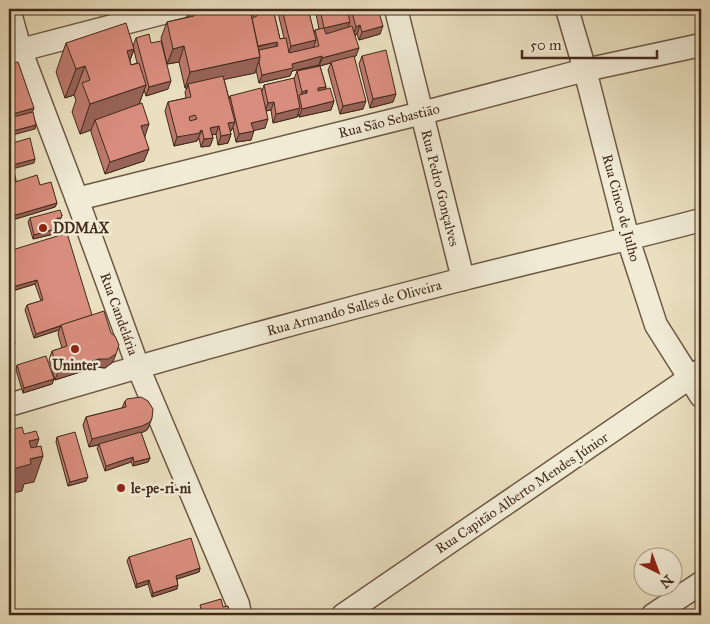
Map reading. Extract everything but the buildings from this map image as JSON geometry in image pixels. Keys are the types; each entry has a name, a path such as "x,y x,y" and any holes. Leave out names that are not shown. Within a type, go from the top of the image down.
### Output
{"street":[{"name":"Rua Candelária","path":"9,9 14,51 78,199 138,367 241,612"},
{"path":"14,51 178,9"},
{"name":"Rua Pedro Gonçalves","path":"396,9 463,279"},
{"name":"Rua Cinco de Julho","path":"568,9 628,240 656,325 697,382"},
{"name":"Rua São Sebastião","path":"78,199 585,70 701,45"},
{"name":"Rua Armando Salles de Oliveira","path":"9,405 138,367 463,279 628,240 701,220"},
{"name":"Rua Capitão Alberto Mendes Júnior","path":"343,615 697,382"},
{"path":"652,615 698,592"}],"place":[{"name":"DDMAX","path":"43,228"},
{"name":"Uninter","path":"75,349"},
{"name":"le-pe-ri-ni","path":"121,488"}]}
